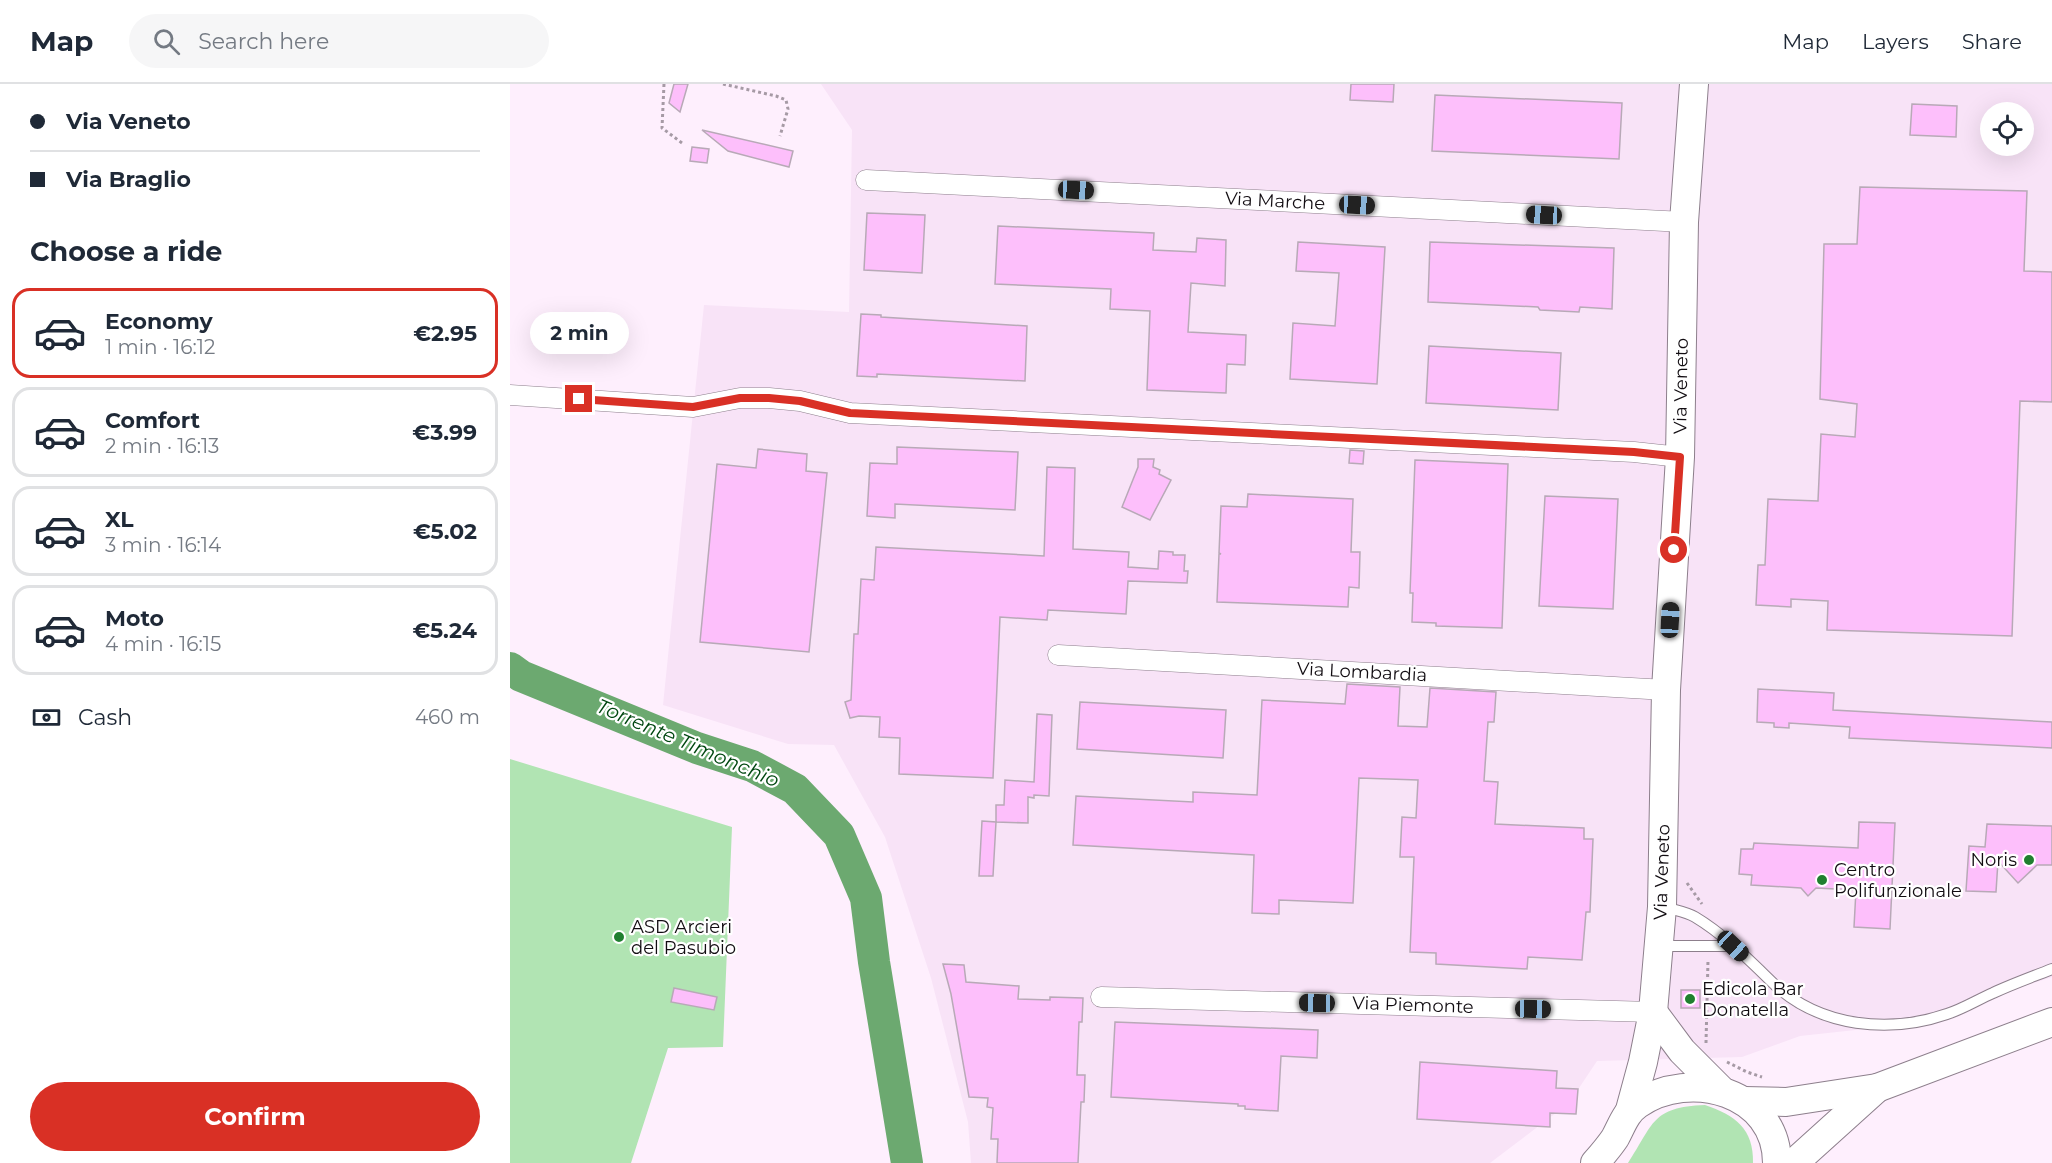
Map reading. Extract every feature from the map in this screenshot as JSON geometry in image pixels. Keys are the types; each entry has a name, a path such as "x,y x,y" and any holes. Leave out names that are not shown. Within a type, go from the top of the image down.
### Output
{"main road":[{"name":"Via Veneto","path":"1595,1163 1614,1139 1629,1110 1643,1062 1653,1012 1662,907 1666,690 1680,457 1684,222 1694,84"},
{"path":"1653,1012 1691,1061 1732,1095 1757,1112 1769,1127 1775,1144 1777,1163"},
{"path":"1629,1110 1650,1096 1670,1090 1693,1088 1786,1102 1877,1088 2052,1022"},
{"path":"1794,1163 1877,1088"}],"street":[{"name":"Via Marche","path":"866,180 1684,222"},
{"path":"510,395 693,407 740,398 769,398 800,401 850,413 1634,452 1680,457"},
{"name":"Via Lombardia","path":"1058,655 1666,690"},
{"name":"Via Piemonte","path":"1101,997 1653,1012"}],"lane":[{"path":"1662,907 1693,915 1733,946 1780,990 1798,1003 1820,1014 1861,1024 1894,1025 1932,1018 1958,1010 2001,989 2052,969"},
{"path":"1659,946 1733,946"}],"path":[{"path":"664,84 662,128 682,143"},
{"path":"723,84 786,100 788,109 780,136"},
{"path":"1686,881 1689,889 1714,918 1710,928"},
{"path":"1705,1046 1708,945"},
{"path":"1721,1059 1747,1072 1766,1078"}],"shaded area":[{"path":"821,84 2052,84 2052,977 1902,1025 1800,1036 1742,1057 1597,1061 1569,1103 1490,1163 971,1163 968,1122 931,978 885,837 834,745 788,744 663,705 704,305 849,312 852,130"}],"green space":[{"name":"ASD Arcieri del Pasubio","path":"510,759 732,827 723,1047 668,1048 631,1163 510,1163"},
{"path":"1705,1105 1734,1119 1741,1125 1750,1141 1753,1163 1628,1163 1656,1120 1674,1109"}],"building":[{"path":"674,84 688,84 680,112 669,103"},
{"path":"1351,84 1394,84 1393,102 1350,100"},
{"path":"1435,95 1622,103 1619,159 1432,151"},
{"path":"1912,104 1957,106 1956,137 1910,135"},
{"path":"702,130 793,151 789,167 728,151"},
{"path":"692,147 709,149 707,163 690,161"},
{"path":"1860,187 2027,191 2024,271 2052,272 2052,402 2020,401 2012,636 1827,630 1828,601 1791,599 1791,607 1756,605 1758,565 1765,565 1768,499 1818,501 1821,434 1855,437 1857,404 1820,399 1824,244 1857,244"},
{"path":"867,213 925,215 922,273 864,270"},
{"path":"998,226 1154,233 1153,250 1196,252 1197,238 1226,240 1225,286 1191,283 1188,332 1246,335 1245,365 1227,364 1226,393 1147,390 1150,311 1110,309 1111,289 995,284"},
{"path":"1298,242 1385,247 1377,384 1290,379 1293,323 1335,326 1339,273 1296,271"},
{"path":"1430,242 1614,248 1612,309 1580,307 1579,312 1540,310 1538,307 1428,302"},
{"path":"861,314 1027,326 1025,381 877,374 877,377 857,376"},
{"path":"1429,346 1561,353 1558,410 1426,403"},
{"path":"897,447 1018,452 1015,510 895,504 895,518 867,516 870,463 897,464"},
{"path":"758,449 807,454 806,471 827,473 809,652 700,642 717,464 756,468"},
{"path":"1350,450 1364,451 1363,464 1349,463"},
{"path":"1138,459 1154,459 1153,467 1160,470 1159,474 1171,480 1150,520 1122,507 1138,467"},
{"path":"1415,460 1508,464 1502,628 1436,626 1436,623 1412,622 1413,593 1410,593"},
{"path":"1047,467 1075,468 1073,549 1129,552 1128,567 1158,569 1159,551 1173,552 1173,555 1185,555 1184,571 1188,571 1187,583 1128,581 1126,614 1048,610 1047,620 1000,617 993,778 899,774 900,738 879,737 880,717 850,718 845,702 851,700 854,634 858,634 861,579 874,580 876,547 1044,556"},
{"path":"1248,494 1353,499 1351,552 1360,552 1359,588 1349,587 1348,607 1217,602 1219,554 1221,554 1219,553 1221,506 1247,507"},
{"path":"1545,496 1618,499 1613,609 1539,606"},
{"path":"1347,684 1400,687 1398,726 1427,727 1430,688 1496,692 1494,722 1488,722 1484,781 1498,782 1495,824 1584,828 1584,839 1593,839 1590,912 1586,912 1582,960 1528,957 1527,969 1436,964 1436,953 1410,952 1414,857 1400,857 1402,817 1416,818 1418,780 1359,778 1353,903 1279,900 1279,914 1252,913 1254,855 1073,845 1076,796 1193,802 1193,792 1257,795 1262,700 1345,704"},
{"path":"1758,689 1834,693 1833,710 2052,722 2052,748 1849,738 1850,727 1789,723 1789,728 1774,727 1774,723 1757,722"},
{"path":"1080,702 1226,710 1223,758 1077,749"},
{"path":"1037,714 1052,715 1049,796 1028,797 1028,823 996,822 996,805 1004,805 1005,780 1034,782"},
{"path":"982,821 996,822 993,876 979,876"},
{"name":"Centro Polifunzionale","path":"1859,822 1895,823 1890,929 1854,927 1856,890 1816,888 1808,896 1801,888 1751,885 1752,875 1739,874 1741,849 1753,849 1754,843 1858,848"},
{"name":"Noris","path":"1987,824 2052,826 2052,865 2037,865 2018,883 1998,861 1996,892 1966,891 1969,846 1985,847"},
{"path":"943,964 964,965 966,982 1019,986 1018,999 1083,998 1082,1022 1079,1022 1077,1075 1085,1075 1084,1102 1081,1102 1078,1163 997,1163 998,1139 991,1139 993,1108 987,1107 988,1098 969,1097 951,994"},
{"path":"674,988 717,997 714,1010 671,1002"},
{"name":"Edicola Bar Donatella","path":"1681,990 1700,990 1700,1008 1681,1008"},
{"path":"1115,1022 1318,1030 1317,1058 1281,1056 1278,1111 1245,1109 1245,1106 1238,1106 1238,1104 1111,1097"},
{"path":"1420,1062 1557,1071 1556,1088 1578,1089 1576,1114 1550,1113 1550,1127 1417,1119"}],"waterway":[{"name":"Torrente Timonchio","path":"510,668 521,676 697,748 752,766 795,789 839,835 866,898 874,962 907,1163"}],"place":[{"name":"Noris","path":"2029,860"},
{"name":"Centro Polifunzionale","path":"1822,880"},
{"name":"ASD Arcieri del Pasubio","path":"619,937"},
{"name":"Edicola Bar Donatella","path":"1690,999"}],"route":[{"path":"579,399 693,407 740,398 769,398 800,401 850,413 1634,452 1680,457 1674,550"}]}
